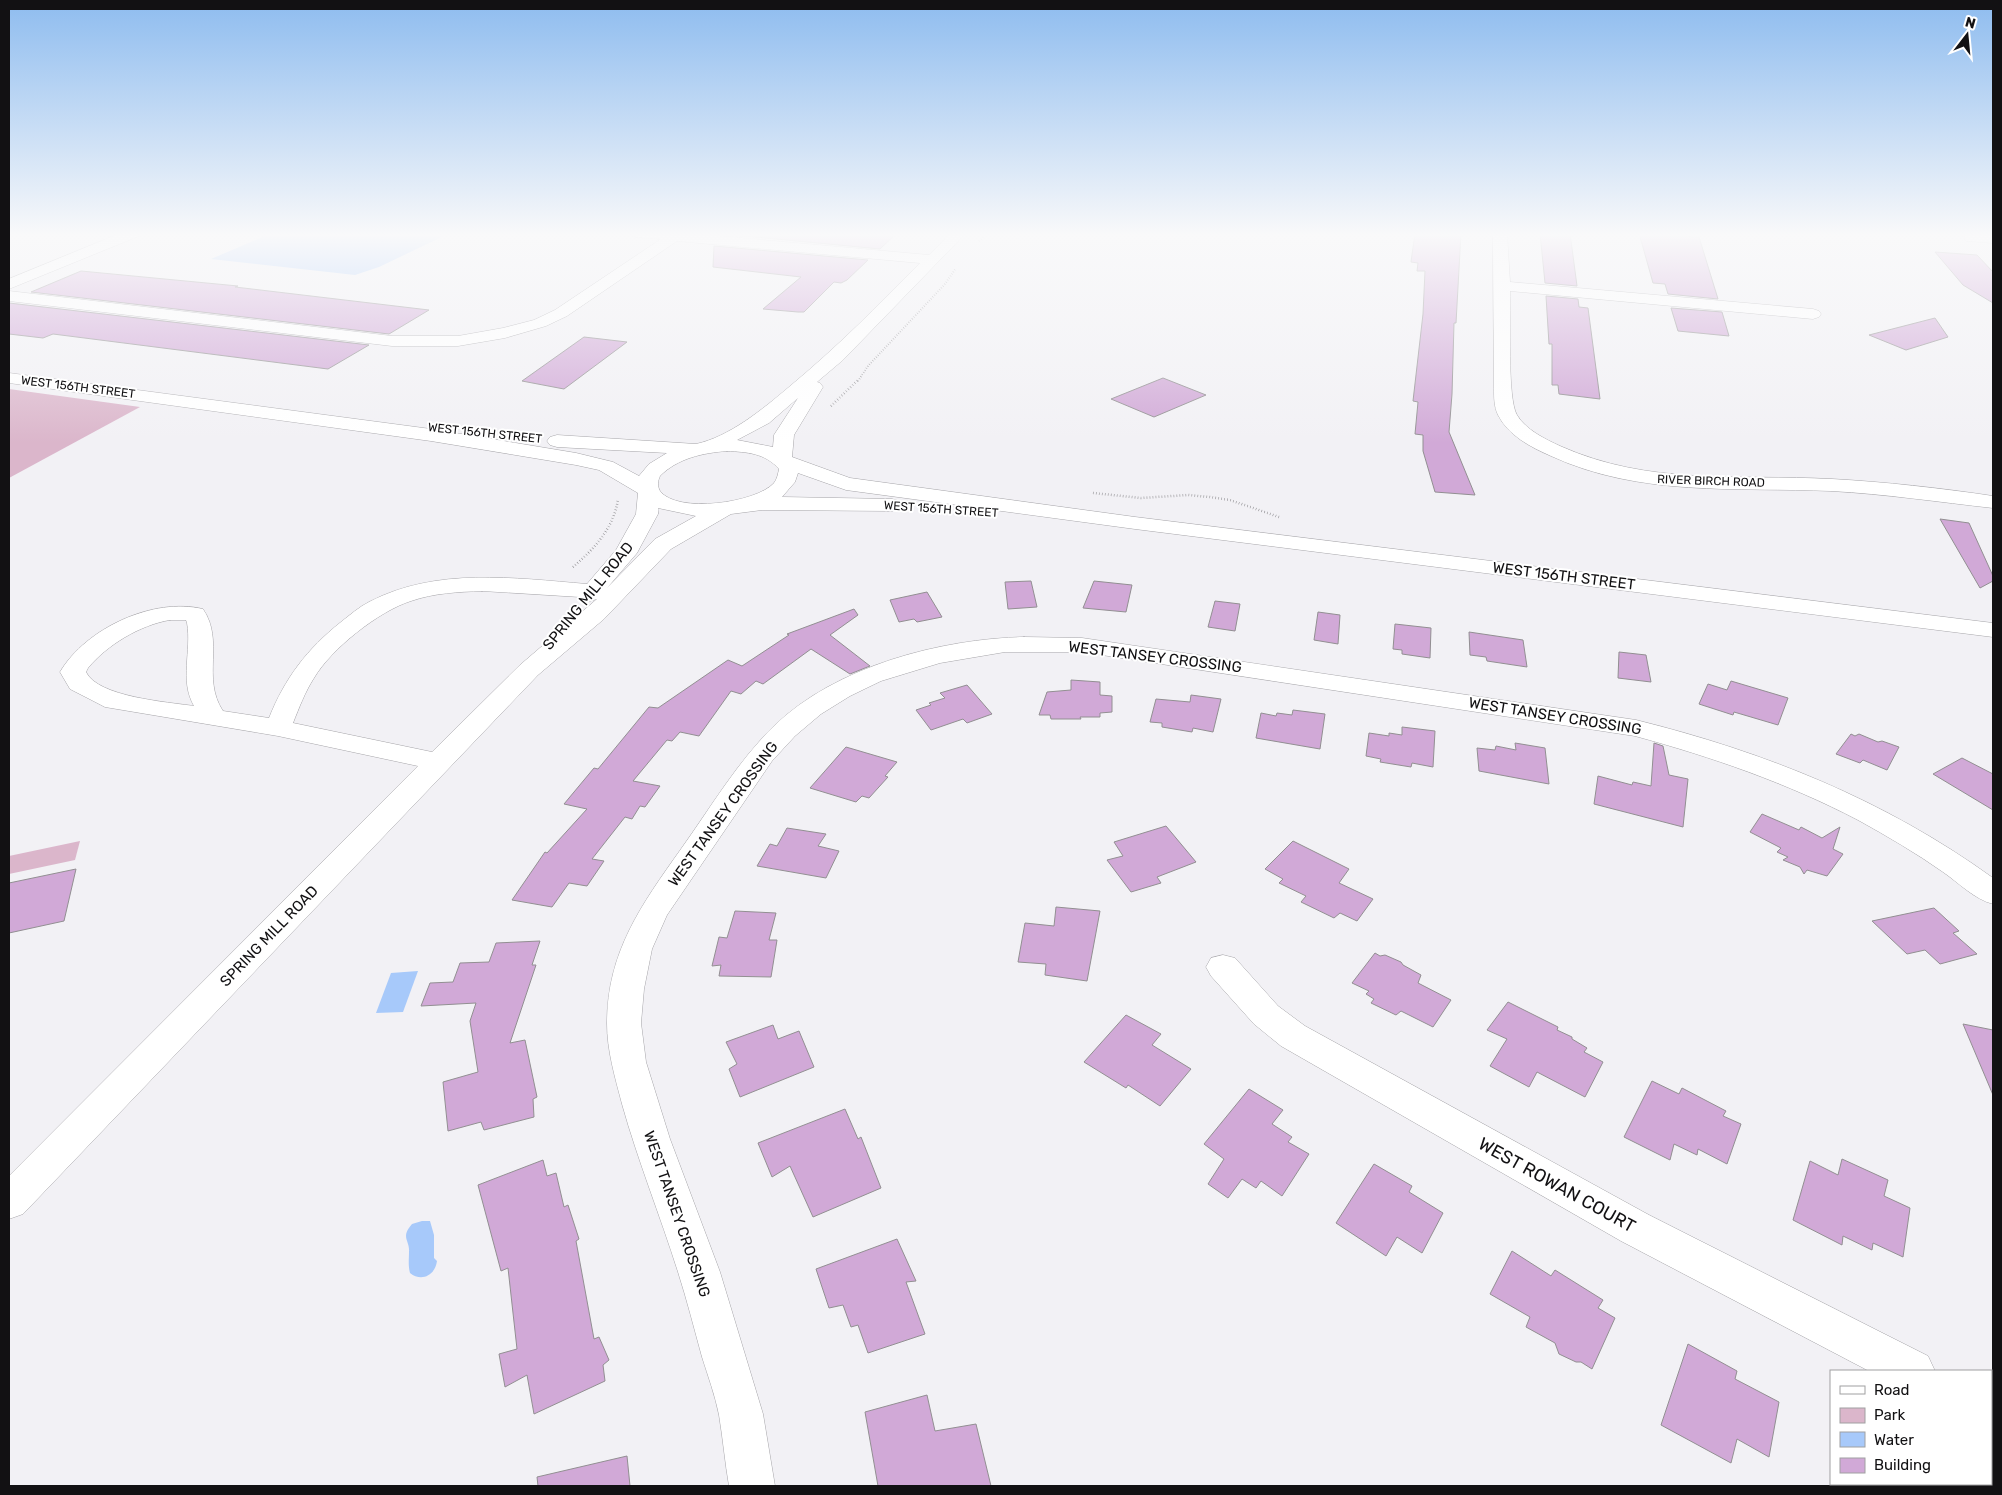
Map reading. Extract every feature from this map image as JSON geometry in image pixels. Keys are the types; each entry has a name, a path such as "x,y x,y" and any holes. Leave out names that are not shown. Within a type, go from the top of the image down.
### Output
{"street":[{"path":"67,303 392,341 429,342 458,340 526,328 561,313 576,303"},
{"path":"706,448 762,419 837,356 890,303"},
{"name":"RIVER BIRCH ROAD","path":"1502,303 1504,407 1513,424 1552,451 1601,469 1654,479 1711,483 1832,485 1993,502"},
{"path":"1688,303 1813,314"},
{"path":"725,510 768,498 781,489 789,478 789,468 783,460 784,435 807,396 837,356"},
{"name":"WEST 156TH STREET","path":"9,378 431,435 576,459 606,466 649,490 659,500 677,507 700,510 725,510"},
{"name":"WEST 156TH STREET","path":"267,412 409,424 547,440 632,446 706,448 730,446 751,448 769,452 783,460 846,484 1135,523 1993,630"},
{"name":"SPRING MILL ROAD","path":"529,670 592,591 626,553 648,514 648,480 654,470 666,460 684,453 706,448"},
{"name":"WEST 156TH STREET","path":"748,505 921,506 1135,523"},
{"name":"SPRING MILL ROAD","path":"9,1202 529,670 596,614 663,544 725,510"},
{"path":"278,728 296,686 314,659 337,636 376,608 420,591 444,587 477,585 592,591"},
{"path":"214,717 203,698 200,688 201,626 195,614 171,613 154,616 129,625 79,659 73,672 79,684 114,701 278,728 438,762"},
{"name":"WEST TANSEY CROSSING","path":"752,1486 741,1414 699,1272 651,1140 628,1062 624,1023 627,989 636,949 653,912 762,755 775,739 796,720 821,701 854,684 921,660 962,651 1006,645 1082,645 1620,725 1688,740 1748,760 1811,786 1868,812 1930,849 1993,893"},
{"name":"WEST ROWAN COURT","path":"1223,967 1266,1015 1293,1036 1635,1228 1911,1370"}],"path":[{"path":"831,407 850,386 862,378 868,366 927,303"},
{"path":"555,589 573,567 595,548 616,512 618,500 615,493"}],"green space":[{"path":"9,389 140,407 9,478"},
{"path":"80,841 75,860 9,874 9,856"}],"water":[{"path":"418,971 403,1012 376,1013 391,973"},
{"path":"430,1221 434,1235 434,1258 437,1261 430,1274 419,1277 410,1273 409,1248 406,1236 412,1224"}],"building":[{"path":"9,303 369,345 328,369 53,334 43,338 9,334"},
{"path":"123,303 368,303 429,310 389,334"},
{"path":"770,303 813,303 804,312 763,309"},
{"path":"1424,303 1457,303 1456,323 1454,323 1449,432 1475,495 1435,492 1423,451 1423,435 1415,434 1418,402 1413,401"},
{"path":"1546,303 1578,303 1579,307 1588,308 1600,399 1559,394 1558,385 1552,385 1552,344 1549,344"},
{"path":"1671,308 1722,312 1729,336 1678,331"},
{"path":"1935,318 1948,337 1906,350 1869,335"},
{"path":"584,337 627,342 564,389 522,381"},
{"path":"1163,378 1206,395 1154,417 1111,399"},
{"path":"1940,519 1969,523 1993,576 1993,581 1980,588"},
{"path":"1031,581 1037,607 1008,609 1005,582"},
{"path":"1094,581 1132,585 1126,612 1083,608"},
{"path":"927,592 942,617 917,622 914,619 899,622 890,600"},
{"path":"1215,601 1240,604 1235,631 1208,627"},
{"path":"854,609 858,615 830,635 870,666 850,674 811,649 763,684 756,681 741,694 731,691 699,736 680,732 672,741 667,740 633,781 660,786 645,807 640,806 632,819 625,817 592,859 604,861 587,886 569,883 552,907 512,900 545,852 547,853 587,809 564,804 594,768 598,769 649,707 658,708 728,660 742,666 789,635 787,634"},
{"path":"1318,612 1340,615 1338,644 1314,640"},
{"path":"1395,624 1431,628 1430,658 1402,654 1402,650 1393,649"},
{"path":"1469,632 1523,640 1527,667 1487,661 1486,657 1470,655"},
{"path":"1619,652 1646,655 1651,682 1618,678"},
{"path":"1071,680 1100,682 1100,695 1112,696 1112,712 1100,713 1100,717 1080,717 1081,719 1051,719 1050,715 1039,715 1047,692 1071,690"},
{"path":"1731,681 1788,698 1778,725 1734,712 1733,715 1699,704 1708,684 1727,690"},
{"path":"967,685 992,714 967,723 963,719 931,730 916,710 945,698 940,693"},
{"path":"1191,695 1221,699 1213,732 1193,728 1192,732 1162,727 1162,723 1150,722 1156,699 1190,702"},
{"path":"1293,710 1325,714 1320,749 1256,738 1261,713 1276,716 1277,713 1292,715"},
{"path":"1402,727 1435,731 1433,767 1412,763 1411,767 1380,762 1381,759 1366,756 1369,733 1389,736 1389,733 1402,735"},
{"path":"1851,734 1855,736 1859,734 1878,742 1882,741 1899,747 1887,770 1863,760 1860,763 1836,754"},
{"path":"1515,743 1545,748 1549,784 1479,771 1477,748 1495,750 1496,746 1516,750"},
{"path":"1654,743 1663,746 1669,775 1688,779 1683,827 1594,804 1598,776 1632,785 1633,782 1651,786"},
{"path":"846,747 897,762 885,776 888,777 869,798 862,796 856,802 810,788"},
{"path":"1962,758 1993,774 1993,810 1933,774"},
{"path":"1762,814 1799,830 1801,827 1822,838 1840,827 1833,849 1843,854 1827,876 1807,870 1804,874 1800,867 1783,860 1788,857 1777,852 1781,848 1750,832"},
{"path":"1166,826 1196,862 1157,877 1161,883 1131,892 1107,860 1123,856 1114,842"},
{"path":"787,828 826,834 818,846 839,851 826,878 757,866 770,844 777,846"},
{"path":"1293,841 1349,869 1339,883 1373,899 1357,921 1340,913 1334,918 1301,902 1306,896 1279,883 1283,879 1265,869"},
{"path":"76,869 64,921 9,933 9,883"},
{"path":"1056,907 1100,911 1087,981 1045,975 1046,964 1018,962 1025,923 1054,926"},
{"path":"1934,908 1959,931 1953,933 1977,954 1940,964 1925,950 1907,954 1872,921"},
{"path":"735,911 776,913 769,940 777,940 771,977 719,976 721,965 712,966 719,937 727,938"},
{"path":"540,941 532,965 536,965 510,1043 525,1040 537,1097 533,1099 534,1117 484,1130 481,1122 448,1131 443,1082 478,1072 470,1021 476,1003 421,1006 430,983 453,982 460,963 489,962 496,943"},
{"path":"1375,953 1401,962 1421,975 1418,983 1451,1000 1433,1027 1401,1011 1396,1015 1371,1003 1374,999 1366,994 1369,991 1352,983"},
{"path":"1508,1002 1558,1027 1557,1030 1572,1037 1572,1039 1587,1048 1584,1052 1603,1062 1585,1097 1537,1072 1529,1087 1490,1066 1507,1039 1487,1030"},
{"path":"1126,1015 1161,1034 1152,1045 1191,1069 1160,1106 1128,1085 1126,1088 1084,1062"},
{"path":"1963,1024 1993,1030 1993,1095"},
{"path":"773,1025 778,1039 799,1031 814,1067 740,1097 729,1069 737,1064 726,1042"},
{"path":"1652,1081 1679,1094 1682,1088 1726,1111 1723,1116 1741,1124 1727,1164 1698,1149 1697,1155 1674,1144 1670,1160 1624,1137"},
{"path":"1249,1089 1283,1110 1272,1124 1292,1137 1288,1142 1309,1154 1282,1196 1261,1181 1256,1188 1242,1179 1228,1198 1208,1184 1224,1159 1204,1144"},
{"path":"845,1109 858,1139 861,1137 881,1188 813,1217 790,1166 772,1177 758,1143"},
{"path":"1842,1159 1888,1180 1884,1196 1910,1208 1903,1257 1873,1243 1872,1250 1843,1236 1842,1245 1793,1220 1810,1161 1838,1175"},
{"path":"543,1160 547,1176 556,1173 564,1207 568,1205 579,1239 576,1241 594,1339 599,1337 609,1360 603,1365 605,1381 534,1414 527,1375 505,1387 499,1354 517,1349 508,1268 501,1271 478,1185"},
{"path":"1374,1164 1412,1186 1409,1192 1443,1213 1422,1253 1397,1237 1386,1256 1336,1223"},
{"path":"897,1239 916,1281 906,1282 925,1334 868,1353 858,1325 851,1327 843,1305 829,1308 816,1269"},
{"path":"1512,1251 1551,1276 1555,1270 1603,1300 1598,1308 1615,1318 1592,1369 1581,1362 1576,1362 1559,1354 1555,1343 1526,1327 1530,1317 1490,1294"},
{"path":"1688,1344 1737,1371 1735,1379 1779,1402 1769,1457 1737,1439 1731,1463 1661,1425"},
{"path":"927,1395 935,1431 976,1424 991,1486 878,1486 865,1412"},
{"path":"627,1456 630,1486 538,1486 537,1477"}]}
